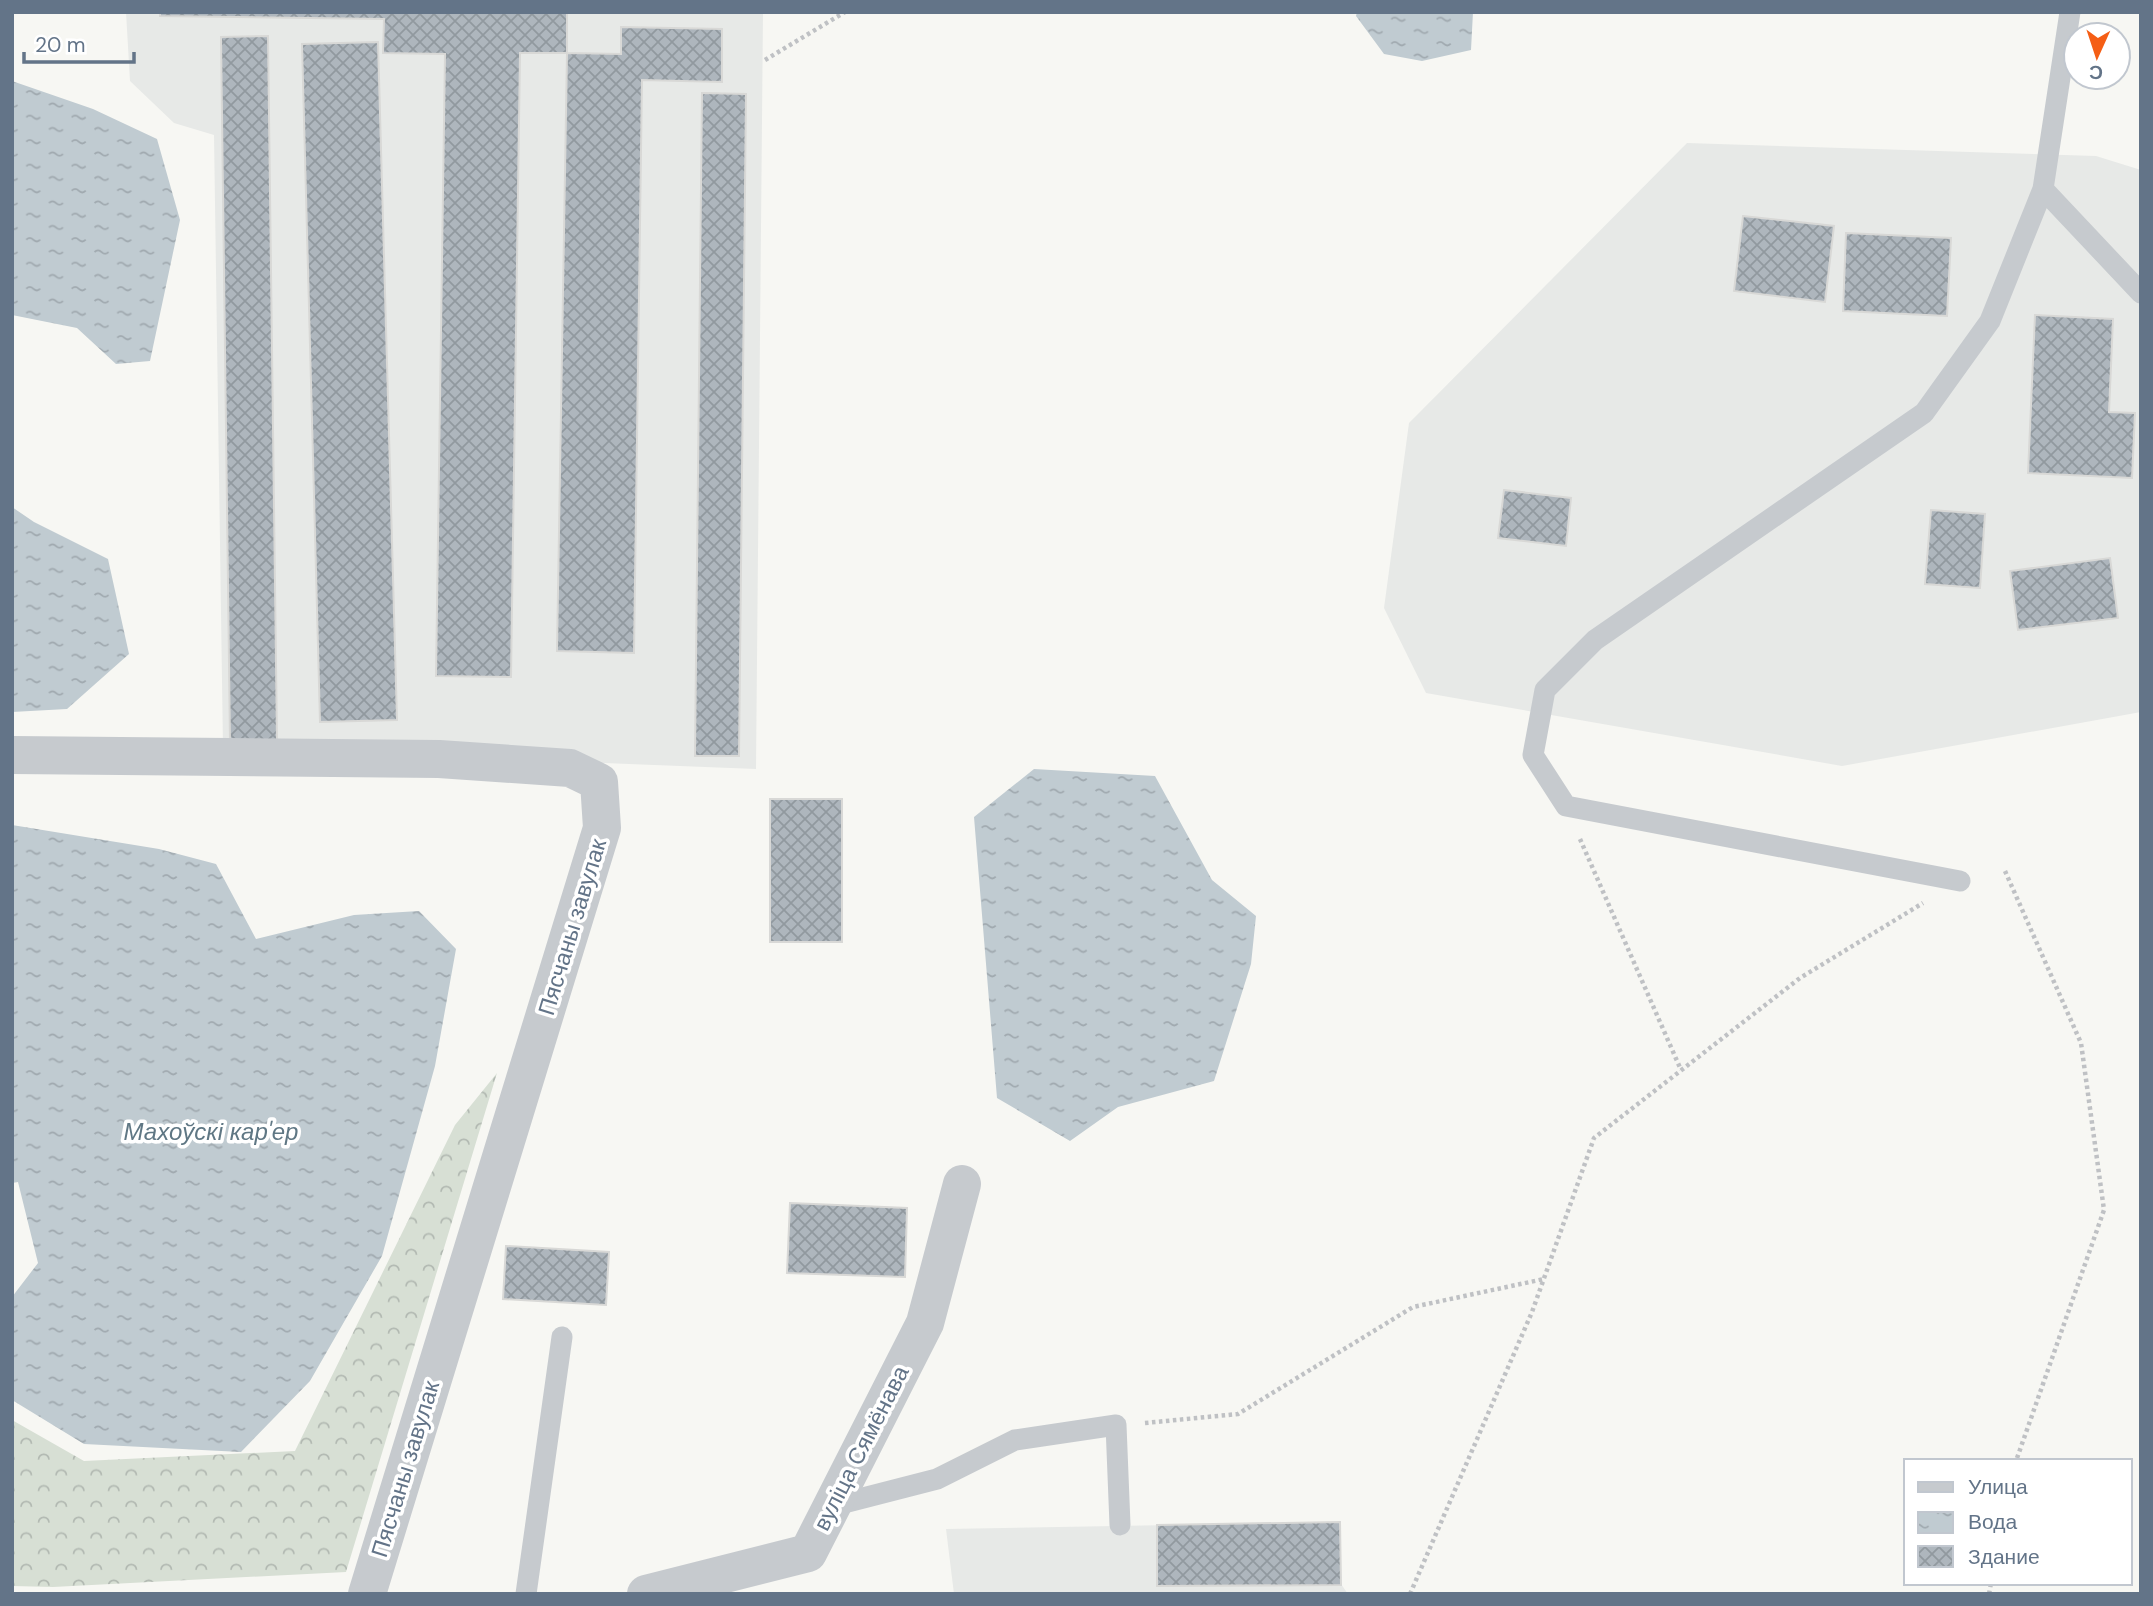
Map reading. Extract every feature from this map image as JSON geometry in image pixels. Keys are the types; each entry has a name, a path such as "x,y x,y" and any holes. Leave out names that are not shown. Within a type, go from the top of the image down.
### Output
{"street":[{"name":"Пясчаны завулак","path":"12,755 439,759 570,768 600,782 602,828 367,1594"},
{"name":"вуліца Сямёнава","path":"646,1594 808,1553 925,1323 962,1184"}],"lane":[{"path":"1960,881 1566,806 1533,755 1545,690 1595,640 1924,413 1990,321 2043,189 2070,12"},
{"path":"2043,189 2141,293"},
{"path":"526,1594 562,1337"},
{"path":"832,1506 937,1479 1015,1440 1116,1425 1120,1525"}],"path":[{"path":"765,60 845,12"},
{"path":"1566,806 1681,1070"},
{"path":"2005,871 2081,1043 2104,1210 2017,1459"},
{"path":"1410,1594 1544,1279 1594,1138 1800,978 1960,881"},
{"path":"1116,1425 1238,1414 1413,1307 1544,1279"}],"shaded area":[{"path":"126,12 763,12 756,769 223,748 214,135 174,123 130,81"},
{"path":"1687,143 2096,156 2141,170 2141,712 1842,766 1426,693 1384,608 1409,423"},
{"path":"1340,1522 1341,1584 1348,1594 954,1594 946,1529"}],"green space":[{"path":"497,1073 346,1572 53,1587 12,1586 12,1420 84,1461 295,1451 455,1125"}],"water":[{"path":"1357,12 1473,12 1471,50 1422,61 1384,54 1356,16"},
{"path":"12,81 93,109 157,139 180,220 150,361 116,364 77,328 12,315"},
{"path":"12,507 34,522 108,559 129,654 67,709 12,712"},
{"path":"1034,769 1155,776 1212,880 1256,916 1251,964 1214,1081 1118,1107 1070,1141 997,1098 974,817"},
{"name":"Махоўскі кар'ер","path":"12,825 159,849 216,864 256,939 354,915 419,911 456,949 435,1066 382,1256 310,1381 241,1452 84,1444 12,1400 12,1297 38,1263 18,1182 12,1183"}],"building":[{"path":"160,12 567,12 567,53 520,53 511,677 436,676 445,54 383,53 384,19 160,16"},
{"path":"621,27 722,29 722,82 642,80 634,653 557,651 567,53 621,54"},
{"path":"268,36 277,741 230,742 221,37"},
{"path":"378,42 397,720 320,722 302,44"},
{"path":"702,93 746,94 739,756 695,756"},
{"path":"1743,216 1834,226 1825,302 1734,291"},
{"path":"1846,233 1951,238 1947,316 1843,311"},
{"path":"2035,315 2113,319 2109,412 2135,413 2132,478 2028,473"},
{"path":"1504,490 1571,498 1566,546 1498,538"},
{"path":"1931,510 1985,514 1980,588 1925,584"},
{"path":"2110,558 2118,618 2018,630 2010,571"},
{"path":"770,799 842,799 842,942 770,942"},
{"path":"790,1203 907,1208 905,1277 787,1273"},
{"path":"506,1246 609,1252 606,1305 503,1299"},
{"path":"1340,1522 1341,1585 1157,1586 1157,1525"}]}
